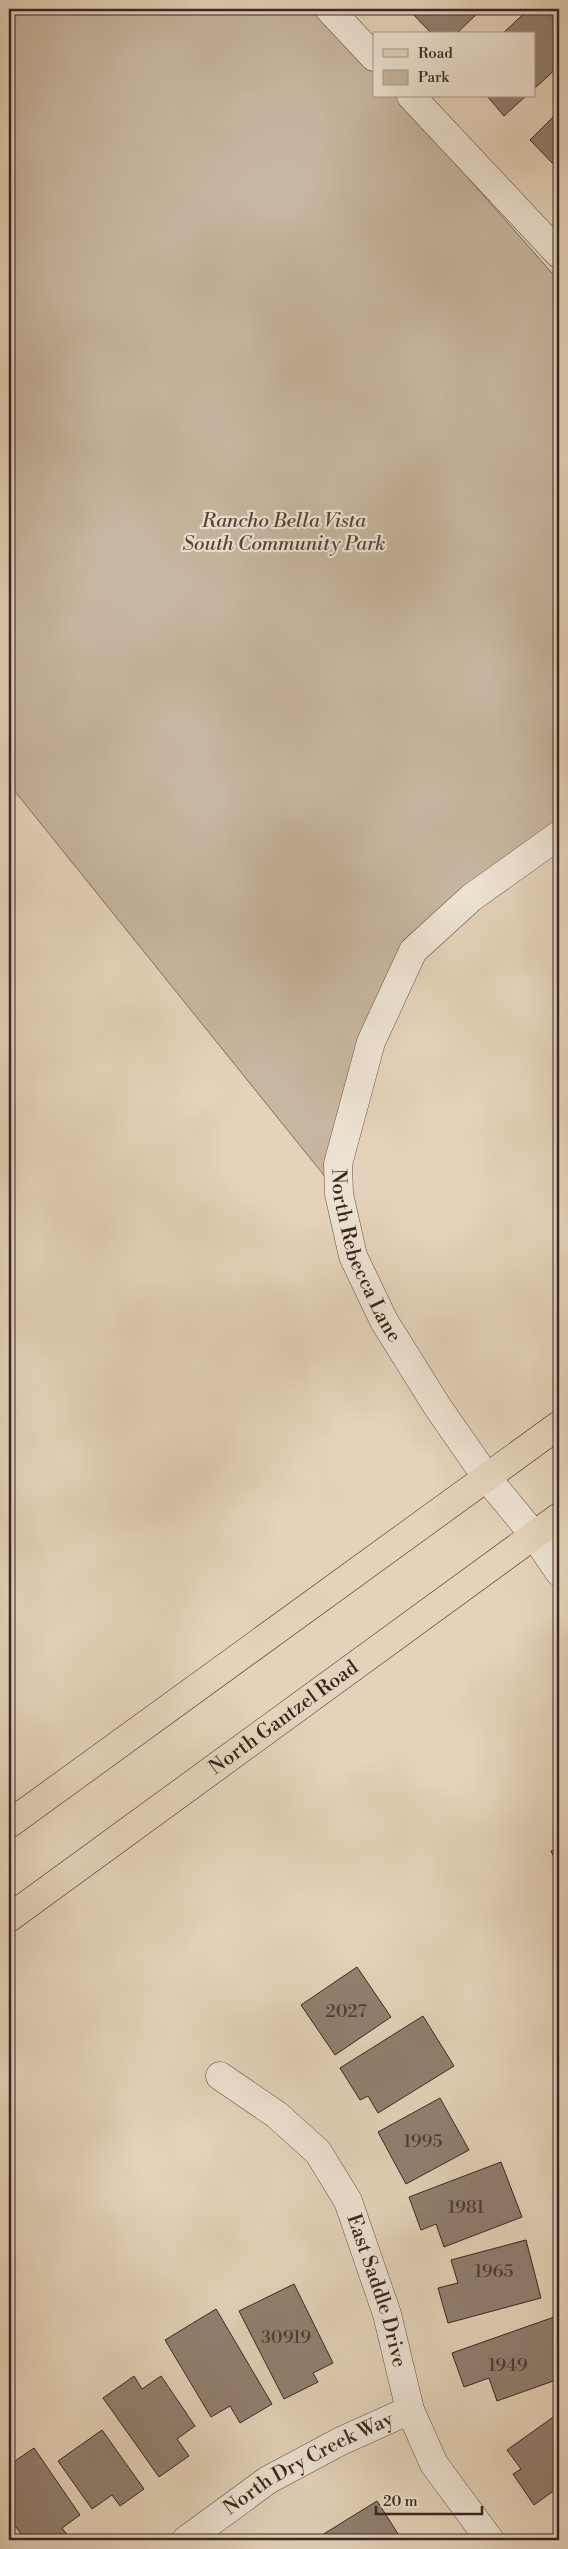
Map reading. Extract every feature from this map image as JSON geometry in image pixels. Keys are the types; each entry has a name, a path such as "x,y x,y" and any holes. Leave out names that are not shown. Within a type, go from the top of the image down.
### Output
{"main road":[{"path":"9,1824 559,1425"},
{"name":"North Gantzel Road","path":"9,1918 559,1517"}],"street":[{"path":"329,9 373,56"},
{"path":"413,98 559,254"},
{"name":"North Rebecca Lane","path":"559,835 471,898 413,951 372,1042 338,1164 339,1194 353,1256 384,1321 437,1406 487,1478 534,1535 559,1572"},
{"name":"East Saddle Drive","path":"220,2076 277,2115 318,2152 348,2200 387,2314 410,2410 434,2464 490,2540"},
{"name":"North Dry Creek Way","path":"186,2540 268,2480 341,2441 410,2410"}],"green space":[{"name":"Rancho Bella Vista South Community Park","path":"9,9 319,9 373,70 373,98 398,98 559,281 559,837 403,971 339,1194 9,784"}],"building":[{"path":"408,9 482,9 458,32 430,32"},
{"path":"529,9 545,9 559,24 559,66 536,87 536,32 504,32"},
{"path":"489,98 524,98 504,116"},
{"path":"559,111 559,170 530,140"},
{"path":"559,1848 559,1869 551,1851"},
{"path":"357,1967 391,2017 335,2055 301,2005"},
{"path":"423,2016 454,2066 378,2113 368,2096 360,2100 340,2068"},
{"path":"440,2098 469,2150 406,2184 378,2132"},
{"path":"501,2162 522,2217 444,2247 436,2224 421,2230 409,2197"},
{"path":"526,2240 541,2298 448,2323 438,2288 458,2283 451,2260"},
{"path":"294,2284 333,2363 313,2373 318,2382 284,2399 239,2311"},
{"path":"216,2309 272,2404 240,2423 230,2406 211,2417 165,2340"},
{"path":"557,2316 559,2379 497,2401 489,2378 464,2387 452,2353"},
{"path":"134,2376 142,2389 161,2376 195,2426 177,2439 189,2456 159,2477 103,2398"},
{"path":"559,2413 559,2487 534,2505 513,2474 521,2469 507,2450"},
{"path":"102,2430 144,2489 120,2506 112,2495 92,2509 58,2461"},
{"path":"34,2448 80,2515 62,2528 71,2540 25,2540 9,2517 9,2465"},
{"path":"377,2501 402,2540 314,2540"}]}
